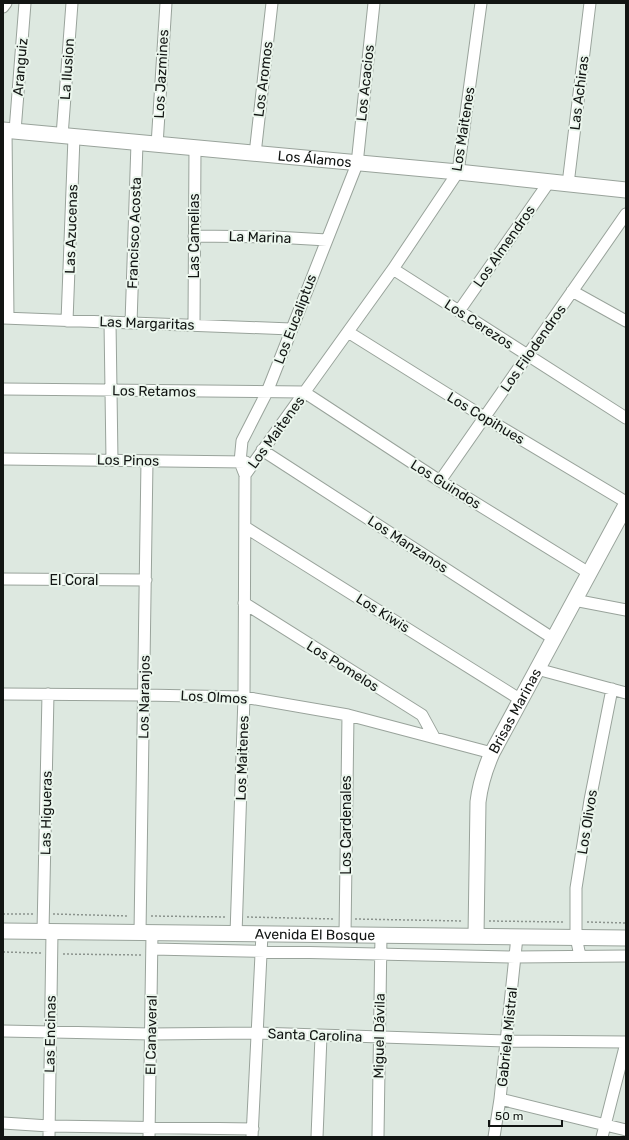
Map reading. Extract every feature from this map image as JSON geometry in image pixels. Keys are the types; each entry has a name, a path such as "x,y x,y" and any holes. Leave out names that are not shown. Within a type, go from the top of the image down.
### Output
{"street":[{"path":"3,7 6,3"},
{"name":"Aranguiz","path":"6,318 8,131 25,3"},
{"name":"La Ilusion","path":"68,136 72,3"},
{"name":"Los Jazmines","path":"157,144 166,3"},
{"name":"Los Aromos","path":"255,154 272,3"},
{"name":"Los Acacios","path":"357,164 374,3"},
{"name":"Los Maitenes","path":"236,934 244,697 245,475 393,269 458,172 481,3"},
{"name":"Las Achiras","path":"568,184 590,3"},
{"name":"Los Álamos","path":"8,131 458,172 626,190"},
{"name":"Las Azucenas","path":"68,136 68,321"},
{"name":"Francisco Acosta","path":"131,323 137,143"},
{"name":"Las Camelias","path":"194,325 195,148"},
{"name":"Los Eucaliptus","path":"245,475 240,462 242,441 267,392 357,164"},
{"name":"Los Almendros","path":"459,311 549,182"},
{"name":"Los Filodendros","path":"440,481 626,214"},
{"name":"La Marina","path":"194,236 275,237 327,240"},
{"name":"Los Cerezos","path":"393,269 626,418"},
{"path":"572,291 626,321"},
{"name":"Las Margaritas","path":"6,318 291,329"},
{"path":"110,322 112,460"},
{"name":"Los Copihues","path":"348,332 625,508"},
{"name":"Los Retamos","path":"3,389 304,392"},
{"name":"Los Guindos","path":"304,392 440,481 589,573"},
{"name":"Los Manzanos","path":"262,450 554,639"},
{"name":"Los Pinos","path":"3,459 254,462"},
{"name":"Los Naranjos","path":"146,933 141,916 147,461"},
{"name":"Brisas Marinas","path":"476,936 478,802 483,777 492,753 625,508"},
{"name":"Los Kiwis","path":"245,527 521,700"},
{"name":"El Coral","path":"3,579 146,580"},
{"path":"574,600 626,610"},
{"name":"Los Pomelos","path":"244,603 422,715 434,737"},
{"path":"537,669 626,693"},
{"name":"Los Olivos","path":"580,956 576,938 576,888 590,800 612,689"},
{"name":"Los Olmos","path":"3,694 244,697 348,715 492,753"},
{"name":"Las Higueras","path":"48,694 43,914 48,932"},
{"name":"Los Cardenales","path":"345,935 348,715"},
{"name":"Avenida El Bosque","path":"3,931 626,938"},
{"name":"Las Encinas","path":"48,932 50,1032 49,1132"},
{"name":"El Canaveral","path":"146,933 152,949 149,1132"},
{"path":"3,1123 49,1132 252,1133 262,934"},
{"name":"Miguel Dávila","path":"378,1137 381,935"},
{"name":"Gabriela Mistral","path":"494,1137 500,1099 517,937"},
{"name":"Avenida El Bosque","path":"152,949 515,957 626,956"},
{"name":"Santa Carolina","path":"3,1031 151,1034 257,1033 506,1041 626,1042"},
{"path":"316,1137 320,1036"},
{"path":"602,1137 626,1042"},
{"path":"500,1099 626,1130"}],"path":[{"path":"3,914 626,923"}]}
